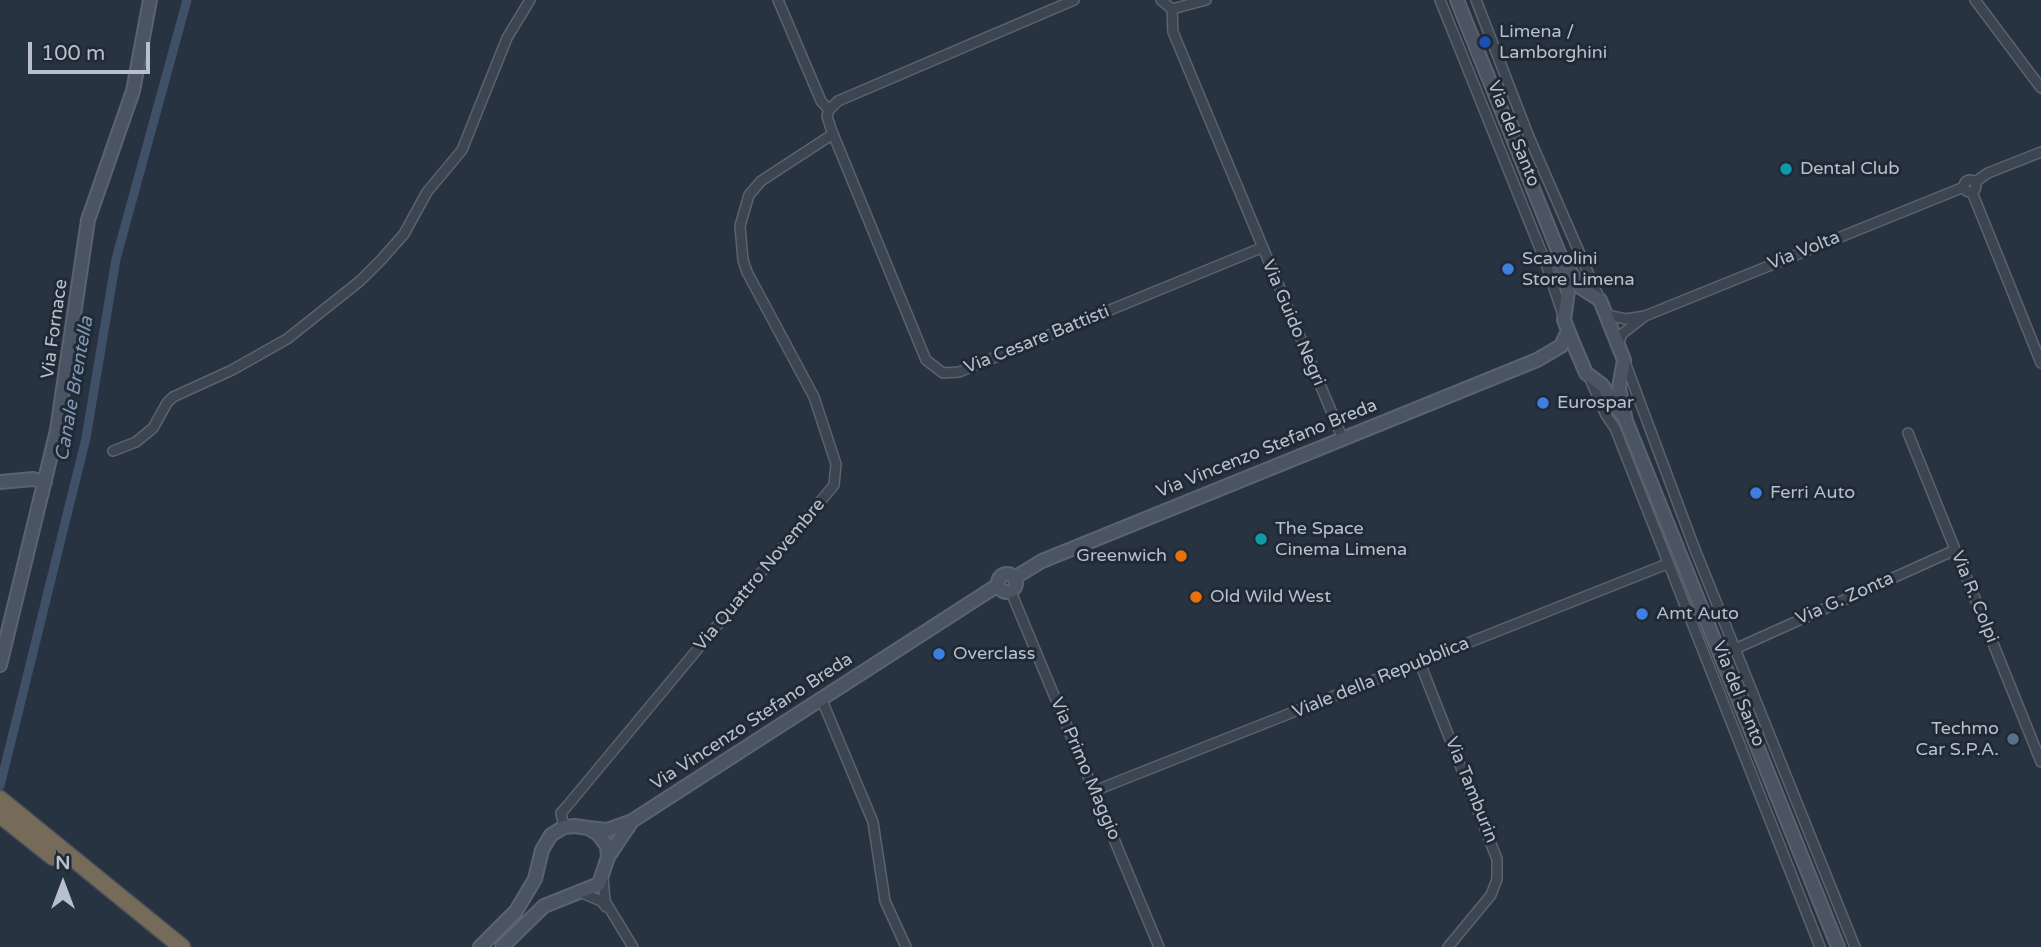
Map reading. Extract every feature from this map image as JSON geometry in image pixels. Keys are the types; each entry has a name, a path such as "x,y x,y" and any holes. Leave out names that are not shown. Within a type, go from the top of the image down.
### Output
{"highway":[{"path":"0,799 46,844 164,943 184,947"},
{"path":"0,815 46,844"}],"street":[{"name":"Via Fornace","path":"0,665 45,482 67,374 88,220 133,91 150,0"},
{"path":"113,451 136,442 153,428 166,403 173,397 232,370 287,339 360,281 381,260 404,234 427,192 462,150 508,38 530,0"},
{"name":"Via Cesare Battisti","path":"778,0 821,101 829,110 827,117 832,134 926,360 943,373 959,372 1261,248"},
{"path":"829,110 838,102 1074,0"},
{"path":"1161,0 1172,9 1174,32 1261,248"},
{"path":"1172,9 1206,0"},
{"name":"Via del Santo","path":"1440,0 1545,261 1548,276 1581,364 1626,421"},
{"path":"1457,0 1559,253 1587,293"},
{"path":"1476,0 1600,300"},
{"path":"1975,0 2041,88"},
{"path":"1448,20 1462,14"},
{"name":"Via Quattro Novembre","path":"564,827 561,813 834,485 836,464 814,397 747,272 740,243 740,226 749,195 761,181 832,134"},
{"name":"Via Volta","path":"1645,316 1968,190 1966,180 1975,182 1988,173 2041,152"},
{"path":"1968,190 2041,363"},
{"name":"Via Guido Negri","path":"1261,248 1342,437"},
{"name":"Via del Santo","path":"1559,253 1567,282 1566,325"},
{"path":"1566,301 1580,292 1600,300"},
{"name":"Via del Santo","path":"1600,300 1640,408 1662,457 1735,649 1855,947"},
{"path":"1606,315 1626,319 1645,316"},
{"path":"1618,345 1622,334 1645,316"},
{"name":"Via Vincenzo Stefano Breda","path":"564,827 607,830 632,821 998,585 1002,576 1014,578 1042,561 1537,360 1561,346 1566,325"},
{"name":"Via Vincenzo Stefano Breda","path":"1537,360 1564,355 1572,356 1581,364"},
{"path":"1624,360 1619,379 1626,421 1838,947"},
{"path":"1596,382 1619,379"},
{"name":"Via del Santo","path":"1596,382 1606,415 1615,428 1821,947"},
{"name":"Via R. Colpi","path":"1908,433 2041,762"},
{"path":"0,482 33,479 45,482"},
{"path":"1672,533 1688,526"},
{"name":"Via G. Zonta","path":"1735,649 1955,550"},
{"name":"Viale della Repubblica","path":"1094,791 1667,564"},
{"path":"998,585 1003,592 1011,592 1016,585 1014,578"},
{"name":"Via Primo Maggio","path":"1011,592 1159,947"},
{"name":"Via Tamburin","path":"1420,663 1497,859 1497,879 1491,895 1448,947"},
{"path":"821,698 873,822 885,901 906,947"},
{"path":"1773,785 1787,779"},
{"name":"Via Vincenzo Stefano Breda","path":"603,877 608,857 632,821"},
{"path":"480,947 516,911 535,879 542,850 551,835 564,827"},
{"path":"588,828 607,846 608,857"},
{"path":"502,947 544,906 598,884 603,877"},
{"path":"603,877 605,901 633,947"},
{"path":"580,892 601,901 610,911"}],"waterway":[{"name":"Canale Brentella","path":"0,786 86,438 116,259 187,0"}],"place":[{"name":"Limena / Lamborghini","path":"1485,42"},
{"name":"Dental Club","path":"1786,169"},
{"name":"Scavolini Store Limena","path":"1508,269"},
{"name":"Eurospar","path":"1543,403"},
{"name":"Ferri Auto","path":"1756,493"},
{"name":"The Space Cinema Limena","path":"1261,539"},
{"name":"Greenwich","path":"1181,556"},
{"name":"Old Wild West","path":"1196,597"},
{"name":"Amt Auto","path":"1642,614"},
{"name":"Overclass","path":"939,654"},
{"name":"Techmo Car S.P.A.","path":"2013,739"}]}
